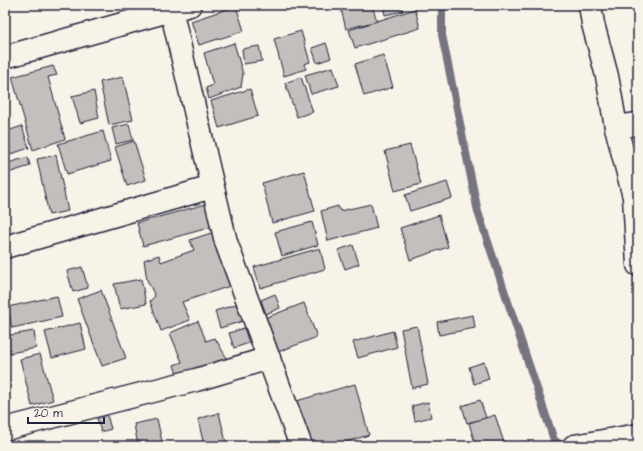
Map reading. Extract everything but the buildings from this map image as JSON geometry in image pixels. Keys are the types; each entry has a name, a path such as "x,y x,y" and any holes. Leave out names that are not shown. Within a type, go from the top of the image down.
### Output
{"street":[{"path":"590,5 593,24 607,76 616,127 634,198 638,265"},
{"path":"5,57 177,7 212,187 226,242 301,446"},
{"path":"616,127 638,124"},
{"path":"5,247 212,187"},
{"path":"5,429 196,380 269,358"},
{"path":"574,446 638,435"}],"waterway":[{"path":"442,5 442,35 478,212 554,440 562,446"}]}
